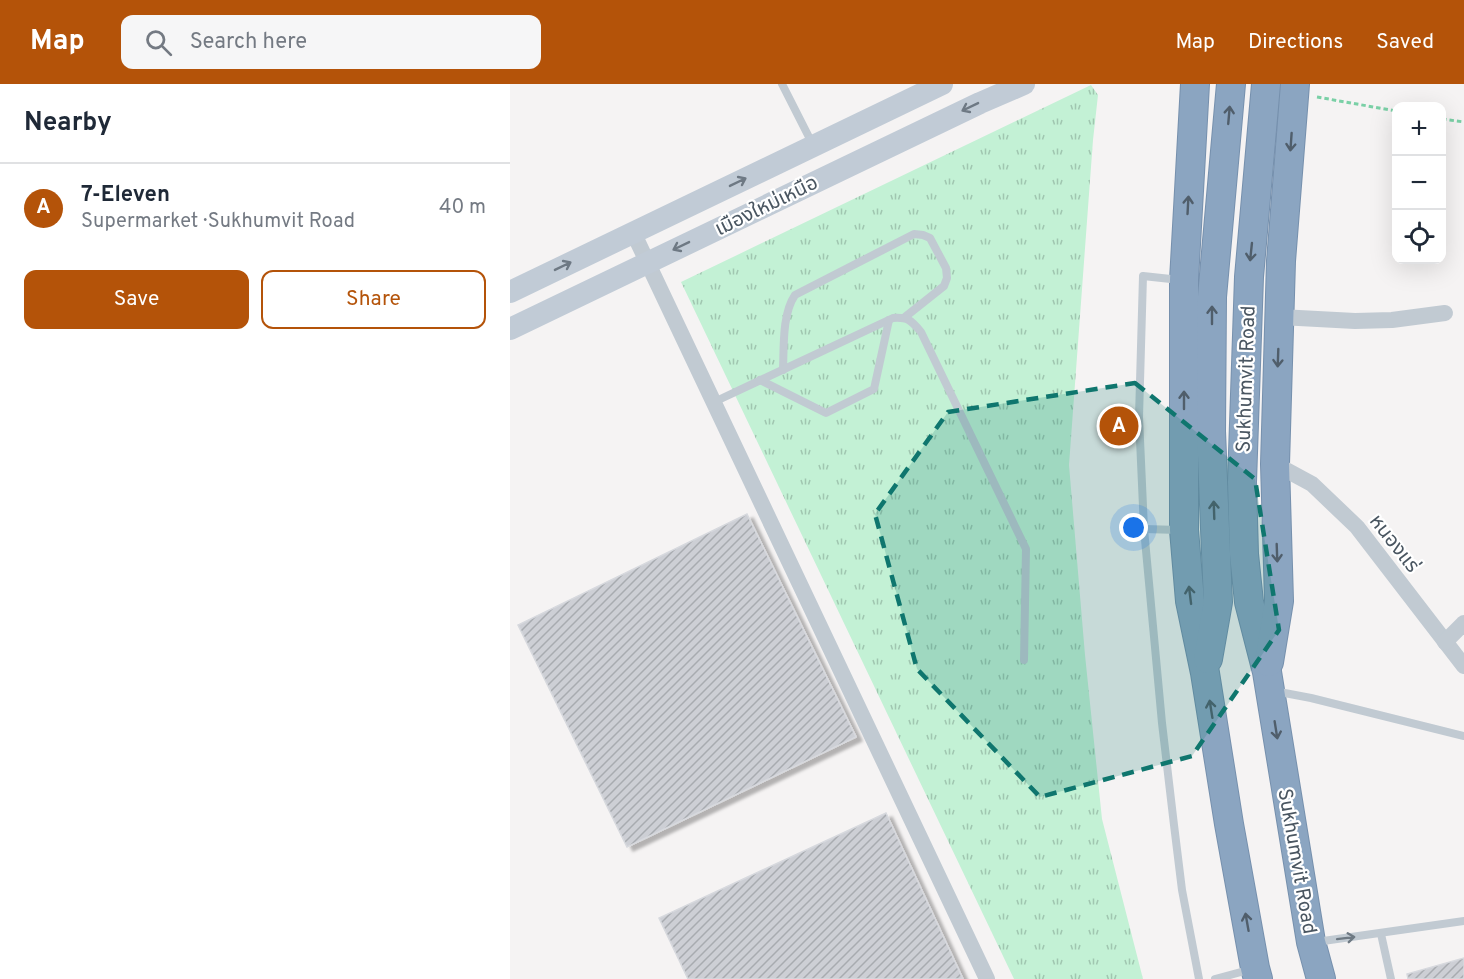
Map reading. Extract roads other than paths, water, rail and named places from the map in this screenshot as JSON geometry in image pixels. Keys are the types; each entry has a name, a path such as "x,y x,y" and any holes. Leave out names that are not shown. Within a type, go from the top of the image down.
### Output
{"highway":[{"name":"Sukhumvit Road","path":"1205,673 1218,602 1212,431 1212,297 1231,84"},
{"name":"Sukhumvit Road","path":"1266,84 1249,277 1242,482 1245,554 1249,602 1268,681 1311,942 1320,979"},
{"name":"Sukhumvit Road","path":"1191,88 1184,280 1184,530 1190,601 1205,673 1256,974"},
{"name":"Sukhumvit Road","path":"1268,681 1279,601 1275,464 1281,261 1295,89"}],"street":[{"name":"เมืองใหม่เหนือ","path":"510,292 942,84"},
{"name":"เมืองใหม่เหนือ","path":"510,329 969,108 1024,84"},
{"path":"633,232 987,979"},
{"path":"1280,317 1355,321 1392,320 1444,313"},
{"name":"หนองแร่","path":"1275,464 1312,484 1357,527 1464,666"},
{"path":"1444,642 1464,623"}],"lane":[{"path":"782,84 813,146"},
{"path":"714,402 760,380 783,370 893,318 905,317 944,286 947,278 946,268 930,238 914,234 795,295 787,311 783,370"},
{"path":"1184,280 1143,276 1139,417 1144,530 1162,723 1182,890 1199,979"},
{"path":"905,317 921,332 1026,549 1024,660"},
{"path":"760,380 826,413 874,389 889,320"},
{"path":"1144,530 1184,530"},
{"path":"1268,681 1311,698 1464,736"},
{"path":"1311,942 1464,921"},
{"path":"1381,933 1391,979"},
{"path":"1215,979 1256,974"}],"place":[{"name":"7-Eleven","path":"1119,426"}]}
